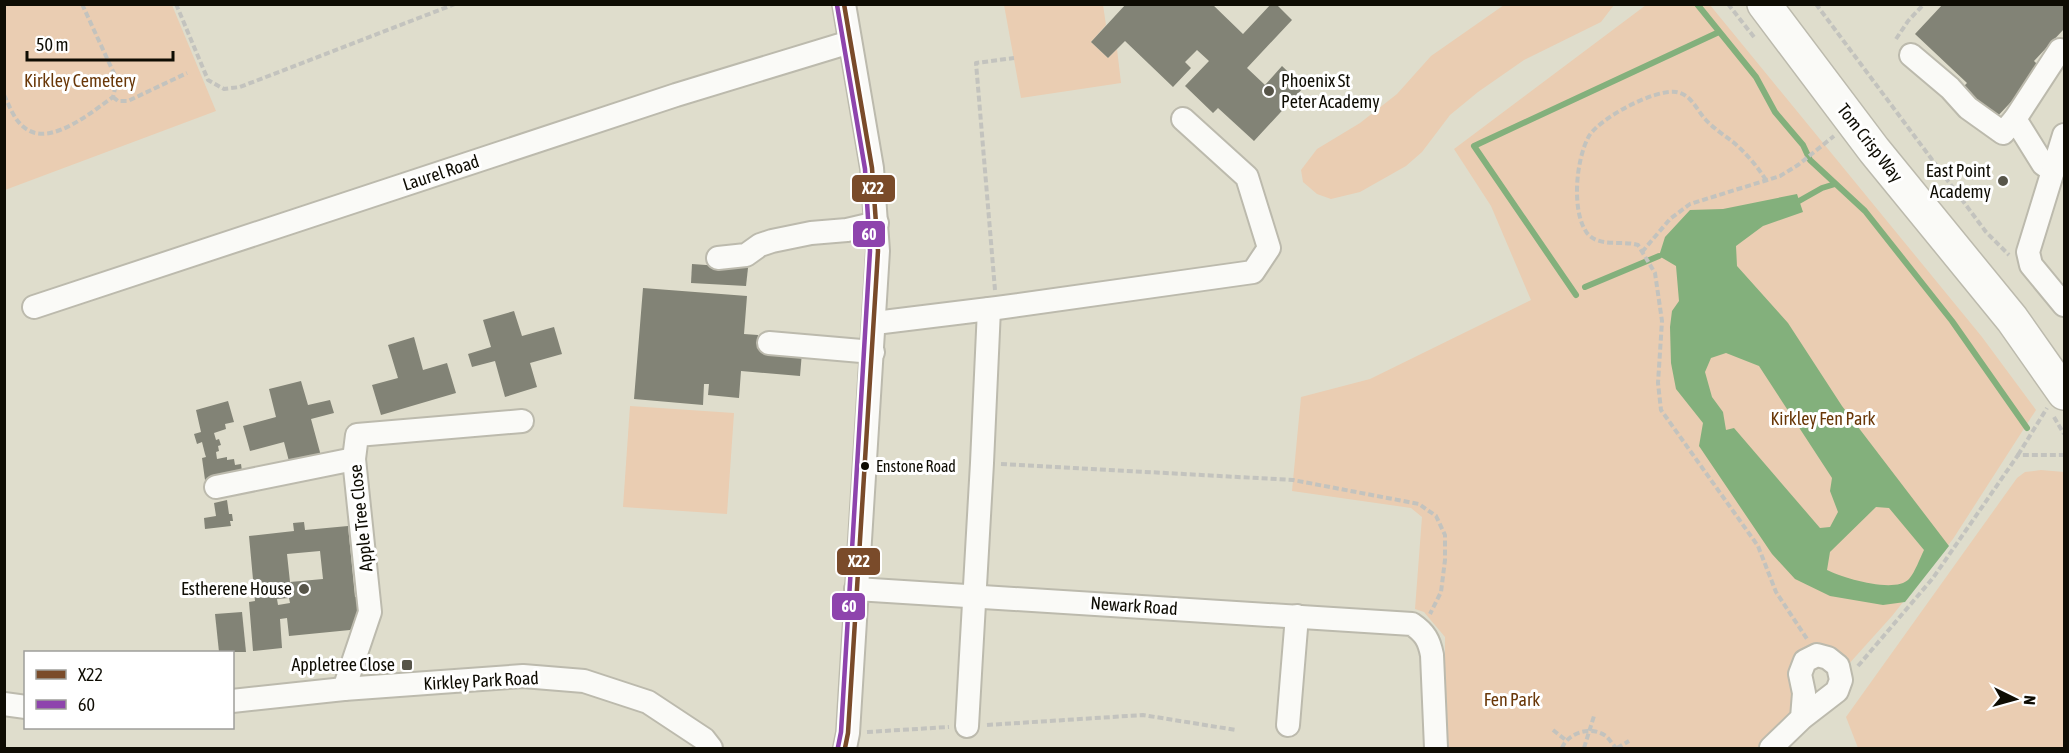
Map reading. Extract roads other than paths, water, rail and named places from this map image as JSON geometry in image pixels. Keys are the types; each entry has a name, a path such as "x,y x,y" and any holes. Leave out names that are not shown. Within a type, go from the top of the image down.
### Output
{"highway":[{"name":"Tom Crisp Way","path":"1764,4 1874,150 2012,319 2063,391"}],"street":[{"path":"844,4 872,168 877,223 875,323 847,741"},
{"name":"Laurel Road","path":"34,307 664,99 850,42"},
{"path":"1904,47 1950,88 1968,108 2003,134 2060,50"},
{"path":"875,323 993,309 1252,272 1269,248 1247,177 1183,119"},
{"path":"2015,119 2043,164 2053,171"},
{"path":"2064,135 2028,252 2031,265 2064,305"},
{"path":"718,258 746,255 760,245 772,241 811,233 847,230 877,223"},
{"path":"967,726 993,309"},
{"path":"769,343 873,352"},
{"name":"Apple Tree Close","path":"344,689 370,612 354,459 357,435 522,421"},
{"path":"216,487 354,459"},
{"name":"Newark Road","path":"856,589 1297,616 1418,627 1429,641 1432,655 1436,748"},
{"path":"1288,725 1297,616"},
{"path":"1771,748 1802,718 1837,691 1841,681 1838,666 1828,658 1817,655 1805,661 1800,674 1804,693 1802,718"},
{"name":"Kirkley Park Road","path":"234,701 344,689 523,676 584,681 648,702 704,739 711,748"},
{"path":"4,704 24,707"}],"waterway":[{"path":"1697,4 1756,77 1775,112 1803,145 1810,160 1865,211 1952,321 2027,428"},
{"path":"1576,295 1474,146 1719,32"},
{"path":"1799,201 1822,188 1835,184"},
{"path":"1585,287 1659,256"}],"place":[{"name":"Phoenix St Peter Academy","path":"1269,91"},
{"name":"East Point Academy","path":"2003,181"},
{"name":"Enstone Road","path":"865,466"},
{"name":"Estherene House","path":"304,589"},
{"name":"Appletree Close","path":"407,665"}],"park label":[{"name":"Kirkley Cemetery","path":"80,81"},
{"name":"Kirkley Fen Park","path":"1823,419"},
{"name":"Fen Park","path":"1512,700"}]}
